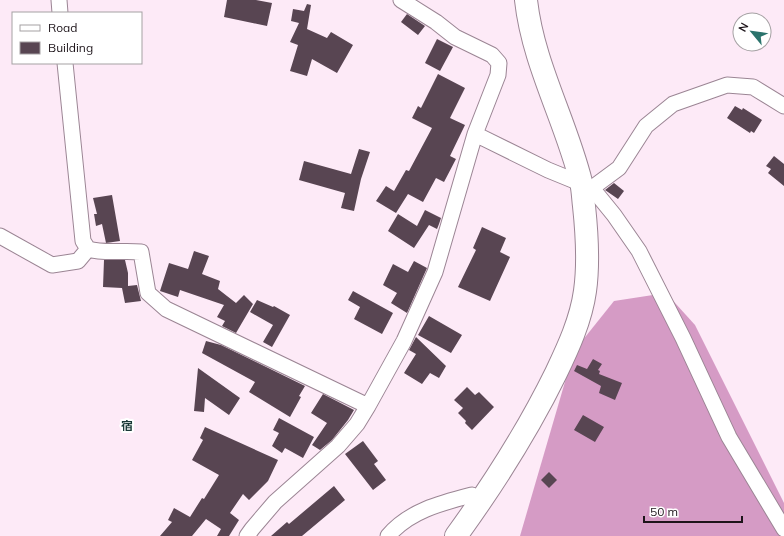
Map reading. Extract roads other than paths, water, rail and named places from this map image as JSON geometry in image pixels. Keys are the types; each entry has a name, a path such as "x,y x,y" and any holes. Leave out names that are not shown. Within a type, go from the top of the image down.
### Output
{"street":[{"path":"59,0 60,12"},
{"path":"247,536 275,502 338,446 357,424 404,341 436,272 475,134 498,75 499,63 492,55 455,37 436,22 400,0"},
{"path":"526,0 532,32 542,68 587,186 639,251 682,338 728,437 784,529"},
{"path":"65,64 83,241 88,249 98,252 127,250 140,252 148,293 166,309 368,406"},
{"path":"587,186 620,168 646,126 674,104 727,85 753,87 784,106"},
{"path":"475,134 548,170 587,186"},
{"path":"456,536 480,503 536,413 564,356 575,329 585,292 587,262 587,186"},
{"path":"0,236 52,265 78,261 88,249"},
{"path":"388,536 397,526 420,511 443,502 472,494 480,503"}],"district":[{"name":"宿","path":"127,425"}]}
